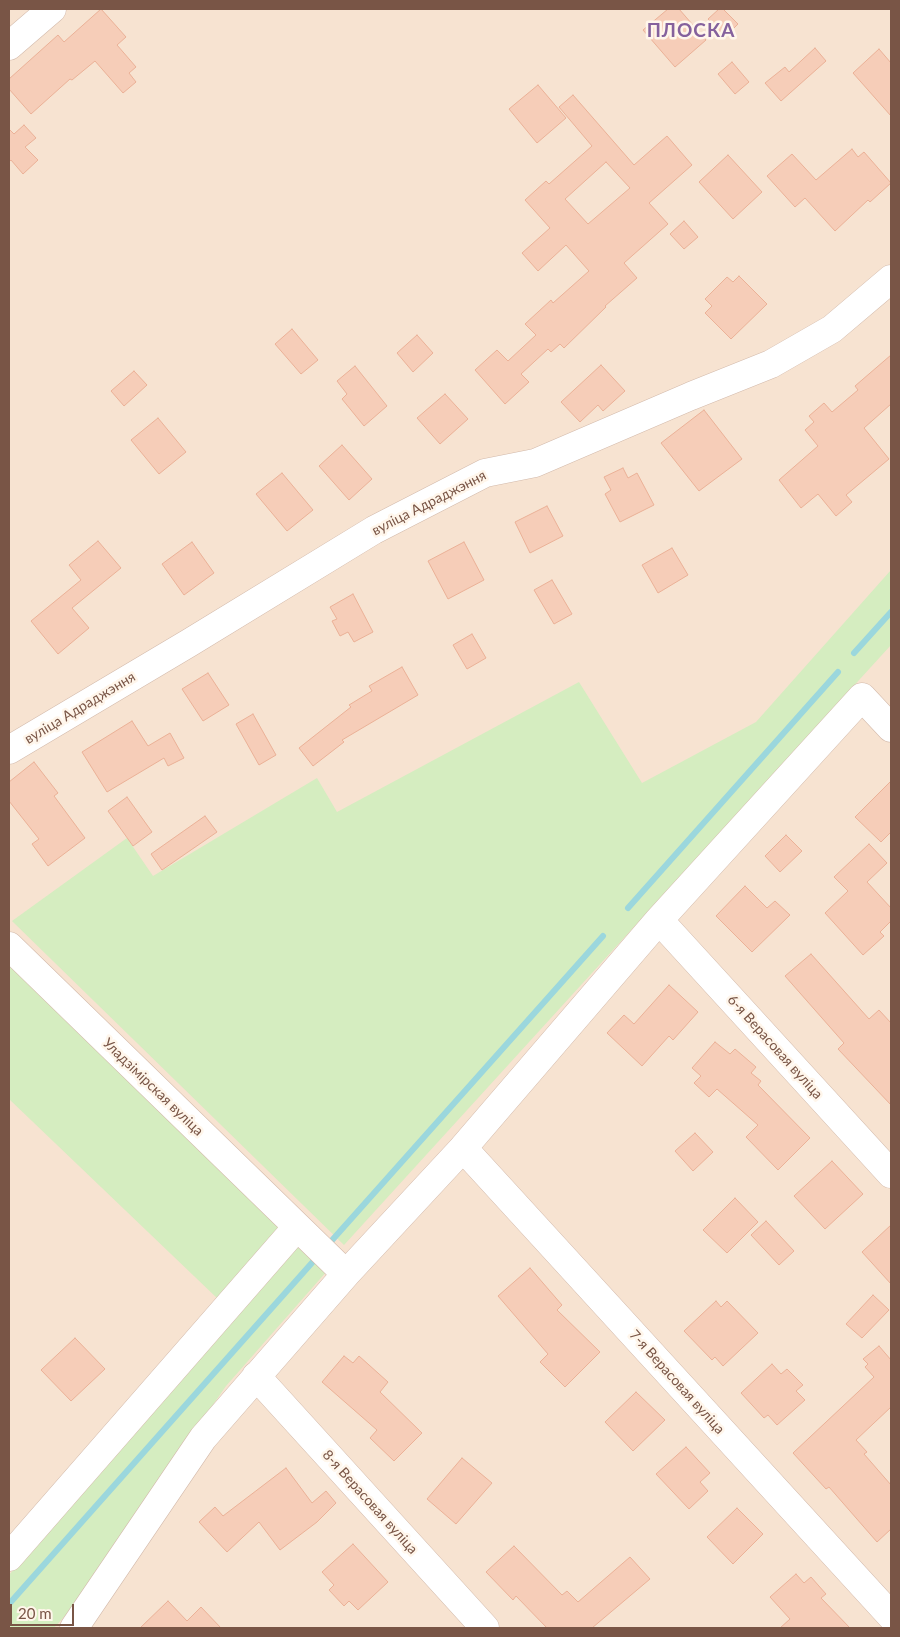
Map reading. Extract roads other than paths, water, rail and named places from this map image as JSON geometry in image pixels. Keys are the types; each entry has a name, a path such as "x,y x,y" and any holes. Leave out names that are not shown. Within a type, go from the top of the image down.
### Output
{"street":[{"path":"9,46 52,9"},
{"name":"вуліца Адраджэння","path":"9,750 374,530 485,473 535,463 771,364 832,329 891,279"},
{"path":"81,1625 203,1438 256,1376 340,1268 463,1148 659,920 862,697 891,728"},
{"name":"6-я Верасовая вуліца","path":"659,920 891,1174"},
{"name":"Уладзімірская вуліца","path":"9,946 340,1268"},
{"name":"7-я Верасовая вуліца","path":"463,1148 891,1616"},
{"path":"9,1557 302,1232"},
{"name":"8-я Верасовая вуліца","path":"256,1376 485,1628"}],"waterway":[{"path":"854,653 891,612"},
{"path":"628,908 838,672"},
{"path":"326,1247 603,936"},
{"path":"9,1604 318,1256"}],"district":[{"name":"ПЛОСКА","path":"691,31"}]}
